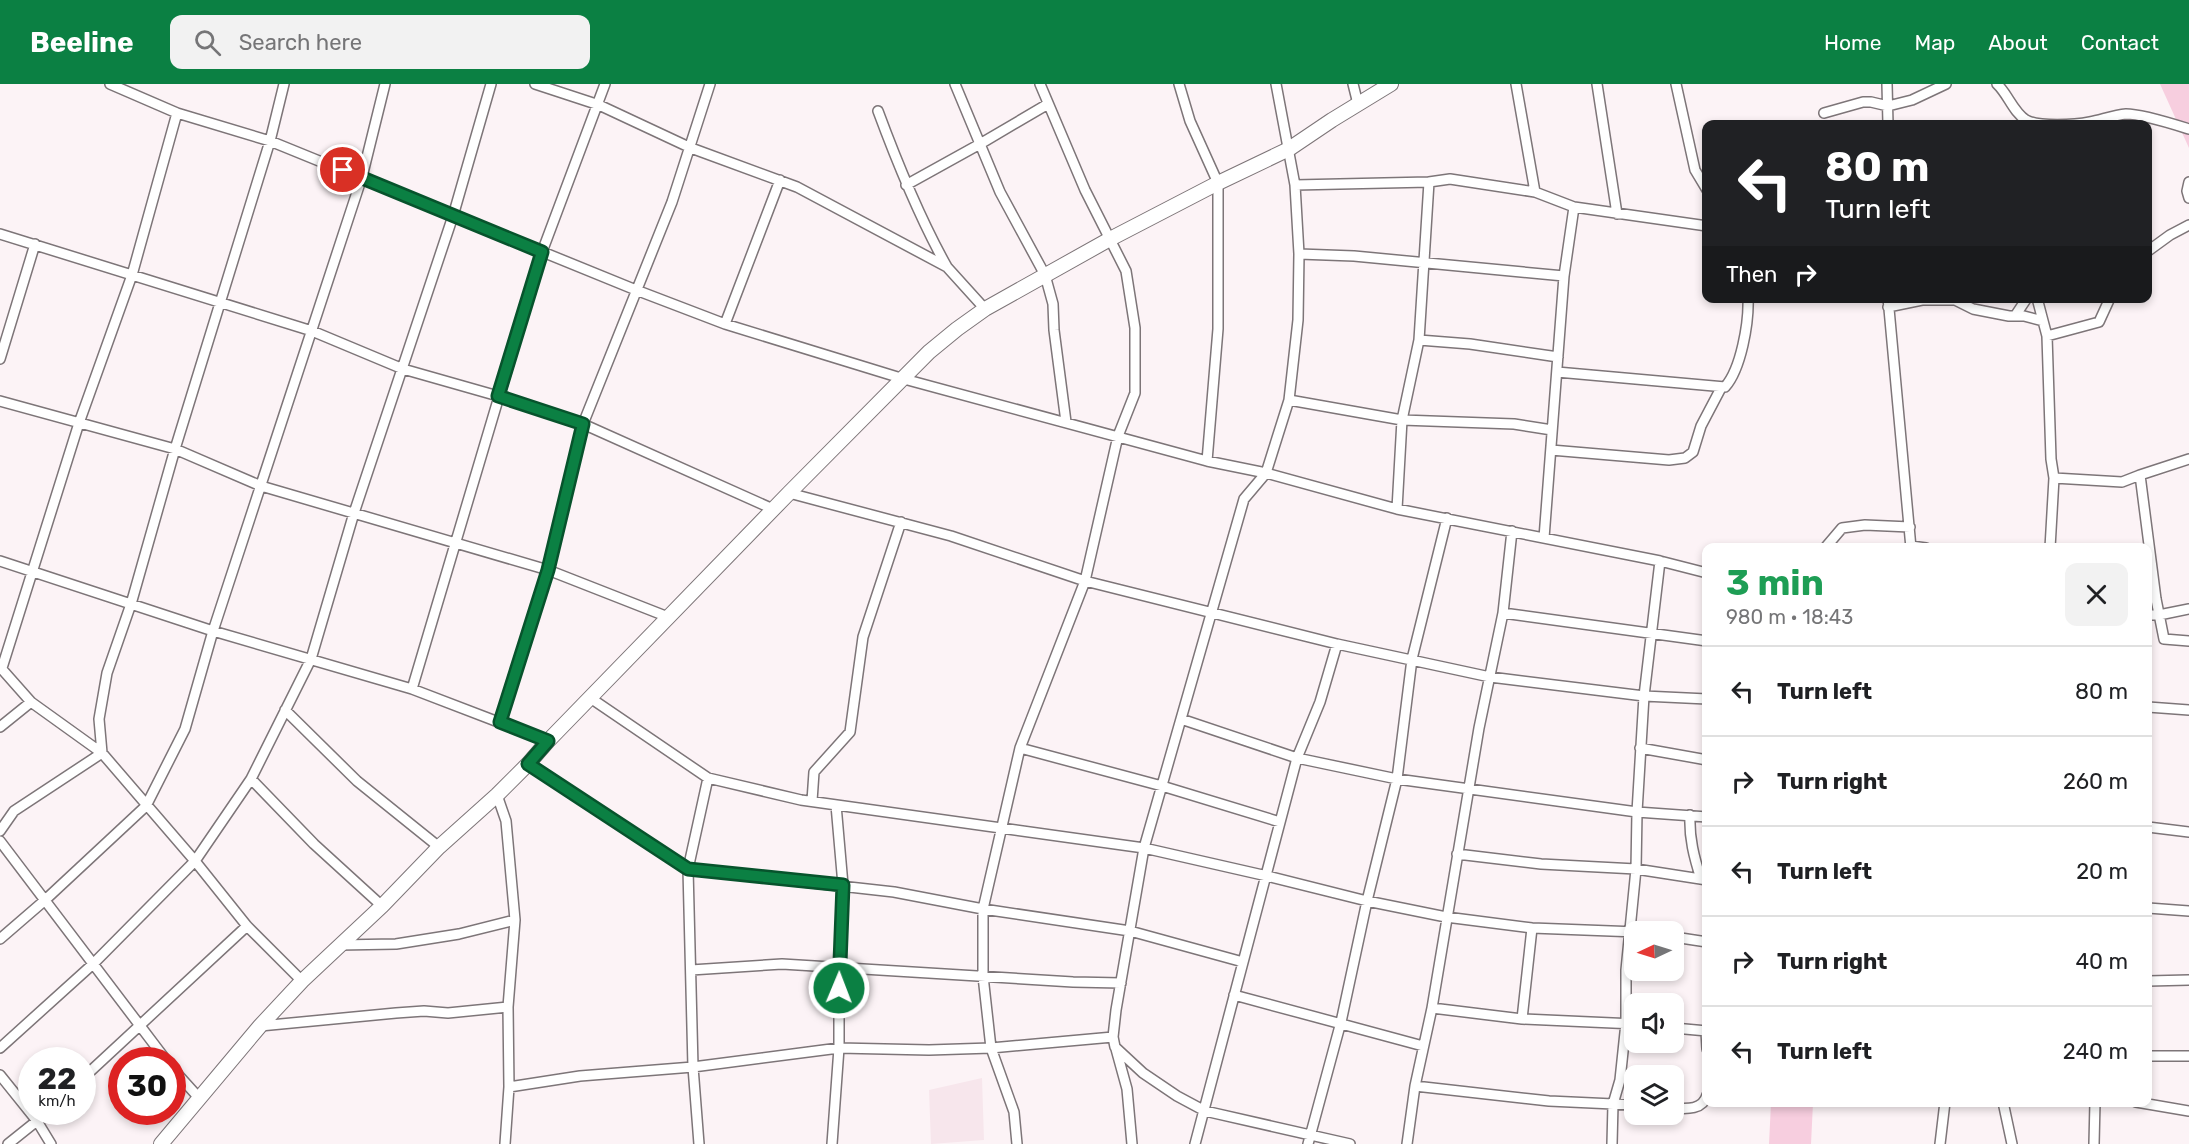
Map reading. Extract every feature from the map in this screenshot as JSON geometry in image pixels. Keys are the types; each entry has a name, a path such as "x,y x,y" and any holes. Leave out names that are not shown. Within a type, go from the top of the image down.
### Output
{"street":[{"path":"110,84 177,113 270,141 725,324 904,379 1207,461 1266,473 1397,509 1660,561 1702,572"},
{"path":"102,753 99,719 107,673 222,302 270,141 284,84"},
{"path":"0,939 146,806 185,729 213,631 362,177 385,84"},
{"path":"0,1048 93,964 195,861 251,779 311,659 354,513 404,369 453,216 491,84"},
{"path":"535,84 599,105 691,148 797,187 947,267"},
{"path":"412,689 542,252 605,84"},
{"path":"500,722 548,570 583,424 672,202 710,84"},
{"path":"955,84 1000,192 1045,275 1053,304 1054,330 1066,422"},
{"path":"1017,1144 1014,1112 991,1048 983,976 983,909 1020,748 1085,580 1118,436 1135,393 1135,328 1125,271 1085,190 1040,84"},
{"path":"1179,84 1190,121 1218,183 1218,329 1207,461"},
{"path":"1132,1144 1127,1089 1113,1037 1144,848 1244,499 1266,473 1289,400 1298,320 1299,254 1295,185 1276,84"},
{"path":"1353,84 1358,104"},
{"path":"161,1144 260,1026 302,981 528,764 589,697 929,352 985,309 1110,239 1290,149 1391,84"},
{"path":"1516,84 1534,192"},
{"path":"1597,84 1617,214"},
{"path":"1676,84 1695,170 1702,182"},
{"path":"1887,84 1888,120"},
{"path":"1824,113 1863,102 1888,106 1912,100 1946,84"},
{"path":"1997,84 2005,91 2026,120"},
{"path":"906,184 1048,104"},
{"path":"878,111 927,232 947,267 985,309"},
{"path":"177,113 132,275 79,423 1,667 32,702 102,753 195,861 247,926 302,981"},
{"path":"2101,120 2125,114 2189,129"},
{"path":"1295,185 1429,182 1450,179 1534,192 1574,207 1702,225"},
{"path":"725,324 780,180"},
{"path":"1397,509 1402,420 1419,340 1422,264 1429,182"},
{"path":"2189,183 2187,191 2189,198"},
{"path":"1544,538 1564,276 1574,207"},
{"path":"2152,248 2189,225"},
{"path":"0,234 312,331 404,369 583,424 773,509"},
{"path":"0,359 35,244"},
{"path":"1299,254 1354,256 1564,276"},
{"path":"1557,372 1725,387 1732,379 1736,366 1746,324 1748,303"},
{"path":"1888,303 1911,543"},
{"path":"1963,303 1973,309 2043,321"},
{"path":"2015,316 2024,303"},
{"path":"2038,303 2047,336 2051,459 2054,478 2049,543"},
{"path":"2047,336 2099,322 2108,303"},
{"path":"1419,340 1470,344 1558,357"},
{"path":"1551,450 1668,460 1685,458 1693,452 1701,426 1721,388"},
{"path":"1289,400 1402,420 1514,424 1552,430"},
{"path":"0,401 175,449 261,486 548,570 668,617"},
{"path":"2054,478 2122,482 2189,459"},
{"path":"2140,475 2149,543"},
{"path":"789,493 951,536 1085,580 1337,644 1490,677 1644,696 1702,699"},
{"path":"1308,1144 1341,1022 1367,901 1397,779 1412,659 1447,518"},
{"path":"812,801 814,772 850,732 863,637 901,522"},
{"path":"1829,543 1842,528 1865,525 1910,527"},
{"path":"1407,1144 1415,1086 1432,1008 1468,789 1503,613 1512,531"},
{"path":"0,561 213,631 412,689 548,741"},
{"path":"1634,921 1637,812 1644,696 1660,561"},
{"path":"2152,566 2164,639 2189,641"},
{"path":"2152,615 2189,609"},
{"path":"1503,613 1702,640"},
{"path":"1195,1144 1297,758 1320,702 1337,644"},
{"path":"589,697 708,778 836,805 1144,848 1367,901 1446,917 1532,928 1624,931"},
{"path":"0,727 32,702"},
{"path":"2152,707 2189,710"},
{"path":"285,710 357,781 439,847"},
{"path":"1180,719 1297,758 1397,779 1637,812 1702,816"},
{"path":"1020,748 1162,786 1280,822"},
{"path":"1641,748 1702,759"},
{"path":"0,831 14,811 102,753"},
{"path":"528,764 688,869 894,892 983,909 1130,931 1243,962"},
{"path":"699,1144 693,1067 688,869 708,778"},
{"path":"251,779 314,844 382,906"},
{"path":"497,795 506,821 515,921 508,1007 509,1087 505,1144"},
{"path":"832,1144 839,1048 839,968 843,885 836,805"},
{"path":"1690,815 1689,833 1694,856 1702,874"},
{"path":"2152,827 2189,832"},
{"path":"0,841 156,1047"},
{"path":"1457,854 1541,864 1636,869 1702,879"},
{"path":"2152,908 2189,911"},
{"path":"339,945 396,944 459,934 515,921"},
{"path":"96,1066 247,926"},
{"path":"1522,1019 1532,928"},
{"path":"1684,939 1702,941"},
{"path":"692,970 782,964 1121,983"},
{"path":"2152,981 2189,980"},
{"path":"1234,996 1341,1022 1424,1046"},
{"path":"260,1026 424,1011 448,1013 508,1007"},
{"path":"1432,1008 1522,1019 1624,1023"},
{"path":"1684,1029 1702,1031"},
{"path":"509,1087 580,1076 693,1067 839,1048 929,1050 991,1048 1113,1037"},
{"path":"1115,1047 1143,1073 1204,1111 1350,1144"},
{"path":"1612,1144 1613,1104 1625,1053"},
{"path":"2152,1056 2189,1056"},
{"path":"0,1075 18,1097"},
{"path":"186,1084 200,1099"},
{"path":"1415,1086 1549,1101 1624,1104"},
{"path":"1684,1109 1702,1104"},
{"path":"2152,1105 2189,1111"},
{"path":"1940,1144 1944,1107"},
{"path":"2004,1107 2012,1144"},
{"path":"2094,1144 2095,1107"},
{"path":"8,1144 32,1125"},
{"path":"39,1125 51,1144"}],"shaded area":[{"path":"2160,84 2189,84 2189,148"},
{"path":"982,1078 984,1140 931,1144 929,1090"},
{"path":"1771,1107 1813,1107 1811,1144 1769,1144"}],"route":[{"path":"343,170 542,252 498,396 583,424 548,570 500,722 548,741 528,764 688,869 843,885 839,988"}]}
